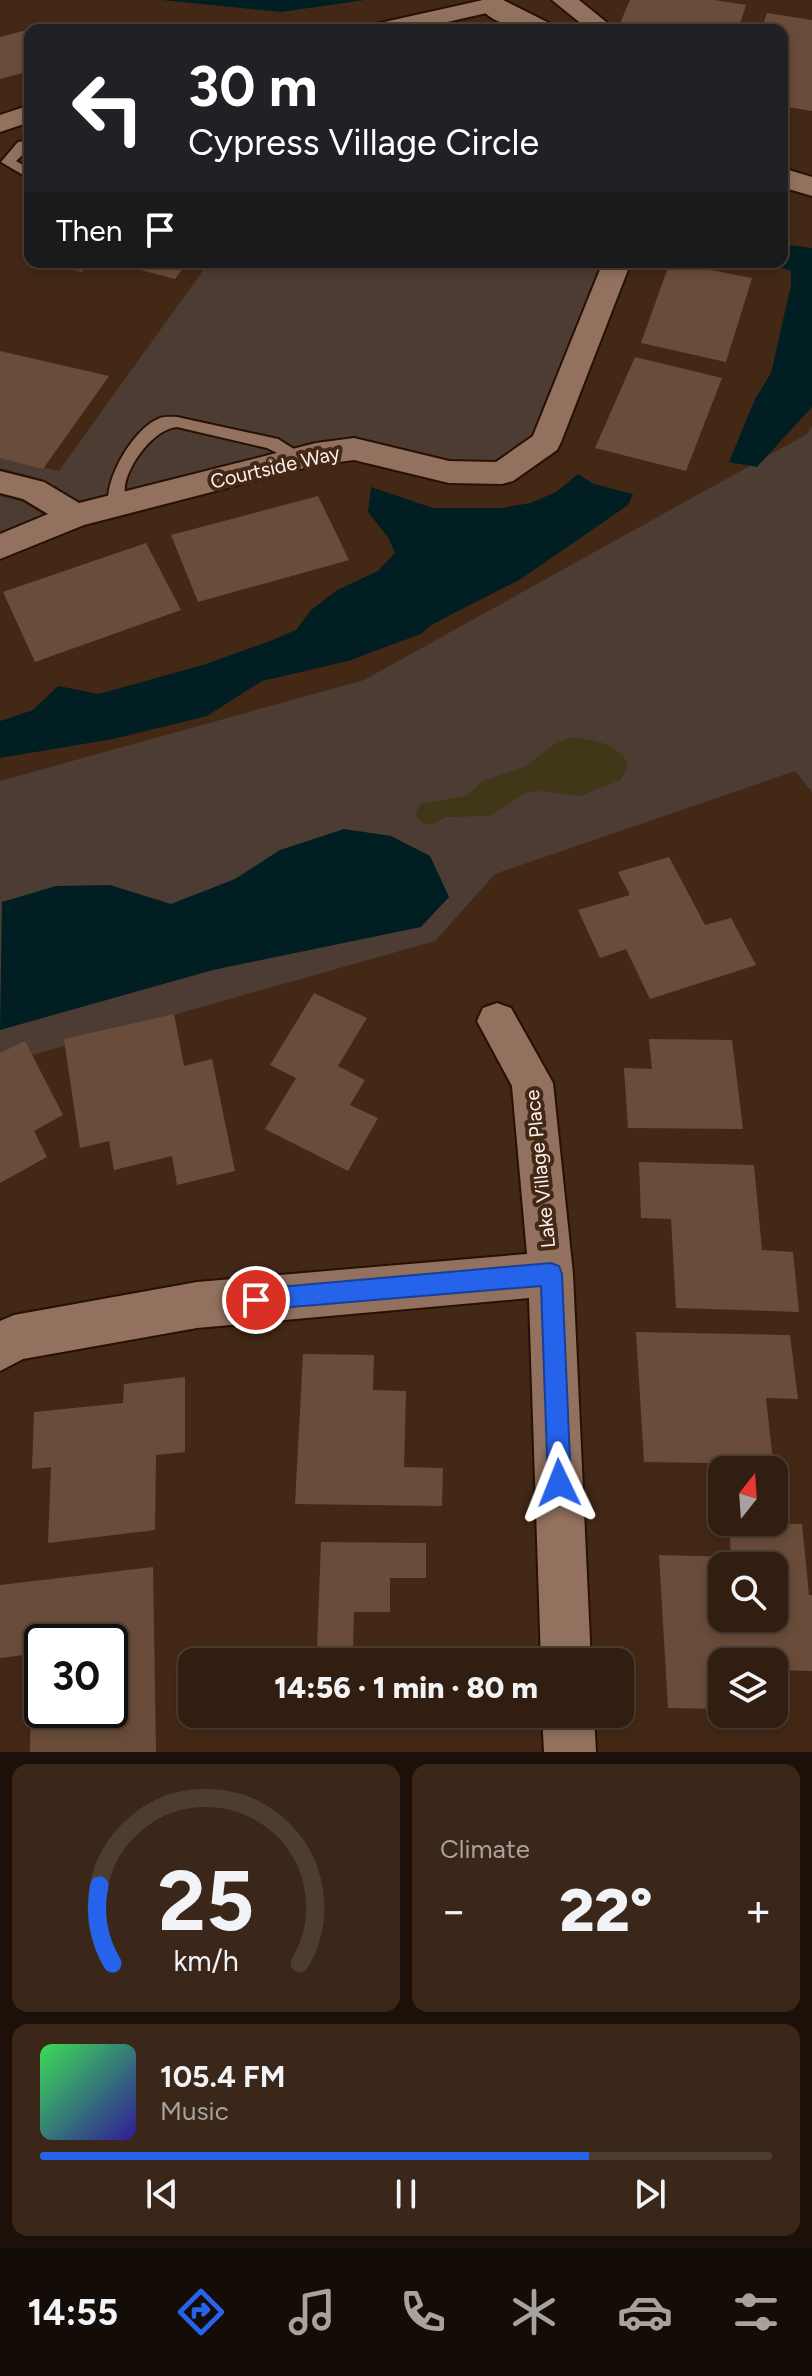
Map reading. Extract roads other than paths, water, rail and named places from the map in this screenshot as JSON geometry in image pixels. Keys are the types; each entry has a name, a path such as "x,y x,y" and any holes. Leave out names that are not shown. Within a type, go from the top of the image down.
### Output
{"street":[{"path":"564,0 596,24"},
{"path":"437,24 490,2"},
{"path":"490,2 503,24"},
{"path":"404,24 490,2 530,24"},
{"path":"0,105 24,99"},
{"path":"0,124 24,115"},
{"path":"788,152 812,160"},
{"path":"788,179 812,187"},
{"name":"Courtside Way","path":"0,547 75,516 300,458 354,449 449,472 502,473 546,442 615,268"},
{"path":"0,482 33,490 75,516"},
{"name":"Lake Village Place","path":"497,1021 532,1083 551,1274 565,1648"},
{"path":"0,1348 14,1338 197,1305 551,1274"},
{"path":"569,1728 570,1752"}],"lane":[{"path":"24,145 8,162 24,171"},
{"path":"116,506 117,482 144,436 162,423 177,422 272,443 300,458"}],"water":[{"path":"162,0 365,0 281,12"},
{"path":"788,245 812,248 812,407 757,467 729,462 755,399 771,373 791,285 791,271 784,268 788,268"},
{"path":"578,474 594,484 633,494 628,505 521,579 431,625 421,634 348,661 262,681 207,716 113,739 0,758 0,721 33,710 58,686 99,694 206,664 270,641 296,630 310,611 337,590 378,571 395,553 389,539 368,512 371,487 433,508 501,508 531,503 556,492"},
{"path":"344,829 391,836 430,856 449,897 421,927 213,970 0,1030 2,902 56,886 110,885 171,904 235,879 280,850"}]}
